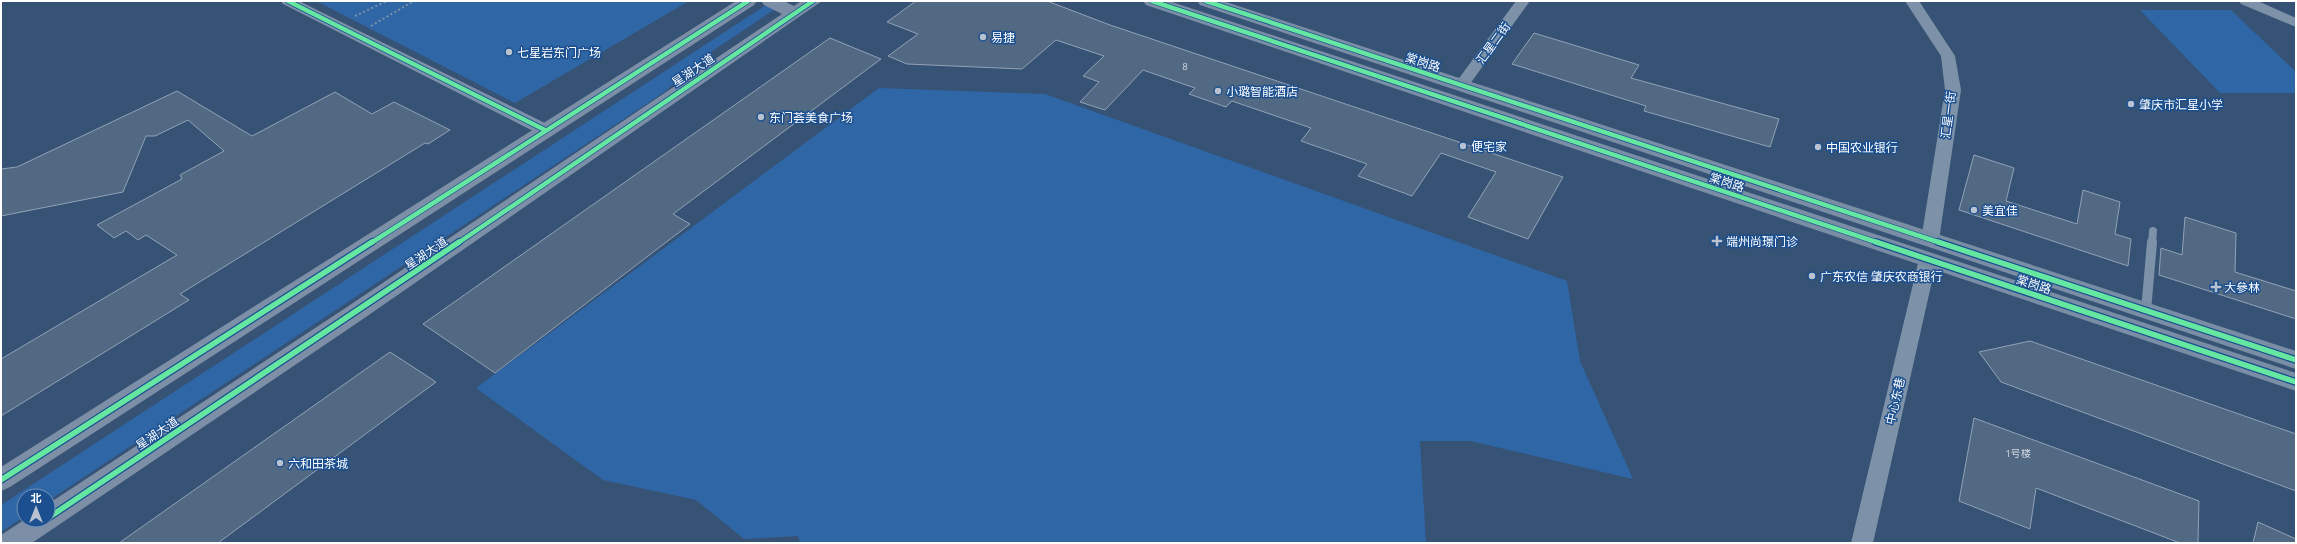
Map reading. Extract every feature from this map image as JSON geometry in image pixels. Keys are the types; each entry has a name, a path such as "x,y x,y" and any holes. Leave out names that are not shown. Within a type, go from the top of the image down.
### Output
{"main road":[{"path":"1,480 748,1"},
{"path":"770,1 794,13"},
{"name":"星湖大道","path":"56,513 349,317 813,1"},
{"name":"棠岗路","path":"1152,1 1462,86 1929,249 2296,382"},
{"name":"棠岗路","path":"1206,1 1290,38 1929,249 2146,311 2296,360"},
{"path":"10,543 33,528"}],"street":[{"path":"288,1 545,130"},
{"name":"汇星二街","path":"1462,86 1524,1"},
{"name":"汇星一街","path":"1912,1 1948,56 1953,90 1929,249"},
{"path":"2246,1 2296,23"},
{"name":"中心东巷","path":"1862,543 1929,249"}],"lane":[{"path":"2146,311 2153,231"}],"path":[{"path":"336,25 387,1"},
{"path":"356,35 414,1"}],"shaded area":[{"name":"七星岩东门广场","path":"316,1 689,1 515,103"},
{"path":"766,5 775,9 711,52 663,93 56,496 56,488 27,488"},
{"path":"2140,10 2231,10 2296,72 2296,93 2220,93"},
{"path":"879,88 1045,94 1567,281 1580,361 1633,479 1470,441 1420,441 1426,543 800,543 798,536 744,539 696,500 603,480 476,388"},
{"path":"16,495 16,522 1,532 1,505"}],"building":[{"path":"916,1 1047,1 1110,25 1563,177 1528,239 1468,217 1496,172 1441,153 1412,196 1358,176 1367,164 1301,141 1311,128 1232,101 1226,107 1189,94 1195,88 1143,70 1105,110 1080,102 1099,82 1083,76 1104,56 1056,40 1022,69 907,64 888,56 918,34 887,22"},
{"path":"1534,33 1639,65 1631,78 1779,119 1770,147 1644,111 1646,106 1512,64"},
{"path":"830,38 881,59 673,214 690,224 495,373 423,324"},
{"path":"177,91 252,136 335,92 372,114 394,102 450,130 428,144 425,143 180,294 189,300 1,416 1,359 177,255 146,235 138,240 126,231 114,238 97,225 182,179 180,175 224,151 188,120 155,136 146,136 123,192 1,216 1,169 17,167"},
{"path":"1974,155 2014,168 2006,201 2077,224 2083,190 2120,202 2115,234 2131,239 2128,266 1959,210"},
{"path":"2185,217 2236,233 2235,272 2296,291 2296,319 2159,275 2161,248 2182,255"},
{"path":"2030,341 2296,434 2296,491 2001,382 1979,352"},
{"name":"六和田茶城","path":"390,352 436,382 218,543 119,543"},
{"path":"1974,418 2199,501 2198,543 2180,543 2036,488 2030,529 1959,501"},
{"path":"2258,522 2296,539 2296,543 2253,543"}],"cycle path":[{"path":"288,1 545,130"},
{"path":"1,480 748,1"},
{"path":"56,513 355,313 813,1"},
{"path":"1152,1 2296,382"},
{"path":"1206,1 2296,360"}],"place":[{"name":"易捷","path":"983,37"},
{"name":"七星岩东门广场","path":"509,52"},
{"name":"小璐智能酒店","path":"1218,91"},
{"name":"肇庆市汇星小学","path":"2131,104"},
{"name":"东门荟美食广场","path":"761,117"},
{"name":"便宅家","path":"1463,146"},
{"name":"中国农业银行","path":"1818,147"},
{"name":"美宜佳","path":"1974,210"},
{"name":"端州尚璟门诊","path":"1717,241"},
{"name":"广东农信 肇庆农商银行","path":"1812,276"},
{"name":"大參林","path":"2216,287"},
{"name":"六和田茶城","path":"280,463"}]}
